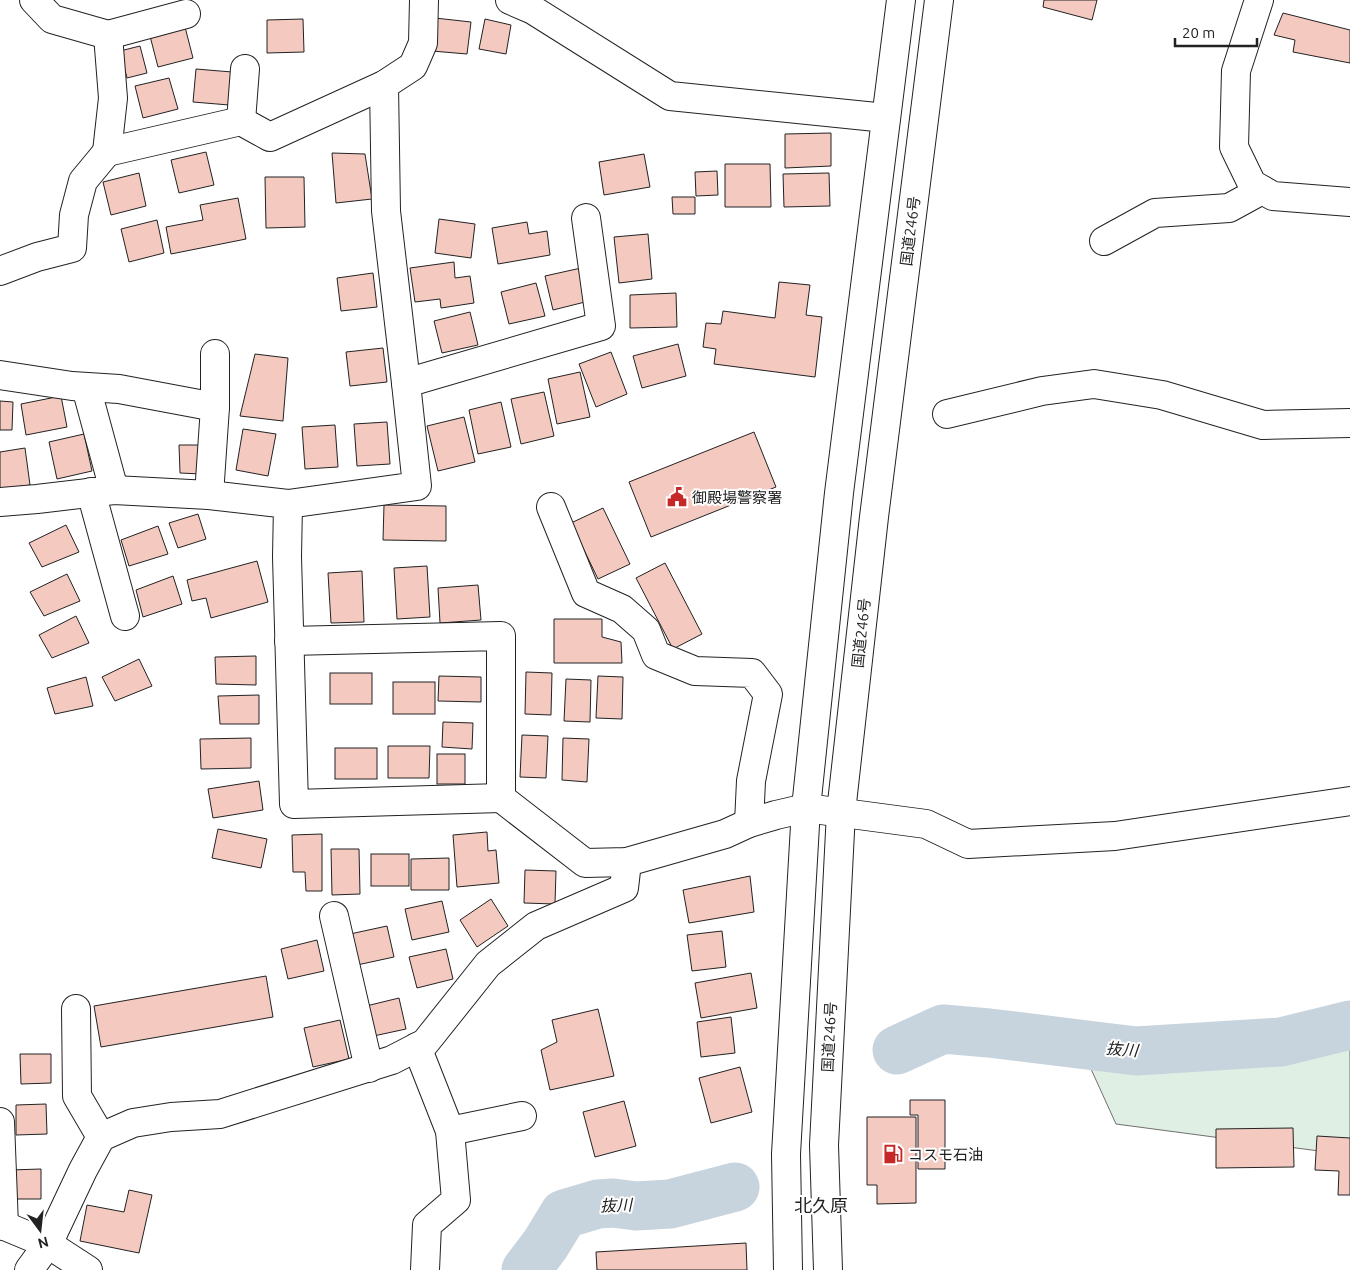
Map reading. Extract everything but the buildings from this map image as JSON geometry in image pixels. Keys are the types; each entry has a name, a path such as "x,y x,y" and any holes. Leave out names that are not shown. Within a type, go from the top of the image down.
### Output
{"main road":[{"path":"34,0 52,19 108,35 186,14"},
{"path":"107,152 241,121 270,137 384,85 413,66 423,43 424,0"},
{"path":"510,0 533,10 670,96 886,118"},
{"path":"895,0 897,40"},
{"path":"788,1270 786,1154 806,808 839,493 901,0"},
{"name":"国道246号","path":"828,1270 824,1145 841,812 876,497 939,0"},
{"path":"934,46 949,0"},
{"path":"1259,0 1236,71 1234,147 1252,184 1273,196 1350,202"},
{"path":"0,271 37,257 72,248 74,215 83,181 107,152 113,98 108,35"},
{"path":"241,121 245,69"},
{"path":"0,502 102,491 209,495 288,504 417,486 386,210 384,85"},
{"path":"1104,241 1155,213 1229,208 1262,190"},
{"path":"406,383 602,326 586,218"},
{"path":"209,495 215,407 215,354"},
{"path":"0,375 86,387 119,389 215,407"},
{"path":"947,414 1042,391 1094,384 1162,395 1263,425 1350,423"},
{"path":"86,387 102,491 125,616"},
{"path":"288,504 287,557 294,804 501,798 586,863 626,862 725,834 749,823 806,808 926,824 968,844 1115,836 1350,801"},
{"path":"551,508 586,593 622,609 646,630 656,655 695,671 752,673 768,694 751,781 749,823"},
{"path":"289,641 501,636 501,798"},
{"path":"29,1270 48,1244 101,1137 133,1123 171,1117 220,1114 392,1060 417,1047 424,1043 488,964 536,926 624,888 626,862"},
{"path":"334,916 368,1068"},
{"path":"76,1009 77,1096 101,1137"},
{"path":"417,1047 450,1131 456,1200 427,1225 425,1270"},
{"path":"450,1131 522,1116"},
{"path":"0,1122 2,1225 48,1244 88,1270"}],"green space":[{"path":"1350,1038 1350,1153 1319,1151 1116,1124 1086,1058 1328,1050"}],"waterway":[{"name":"抜川","path":"897,1050 943,1029 1136,1051 1281,1042 1350,1025"},
{"name":"抜川","path":"526,1270 545,1245 564,1214 598,1204 613,1203 636,1206 670,1204 735,1187"}],"place":[{"name":"御殿場警察署","path":"677,497"},
{"name":"コスモ石油","path":"893,1154"}],"district":[{"name":"北久原","path":"821,1205"}]}
